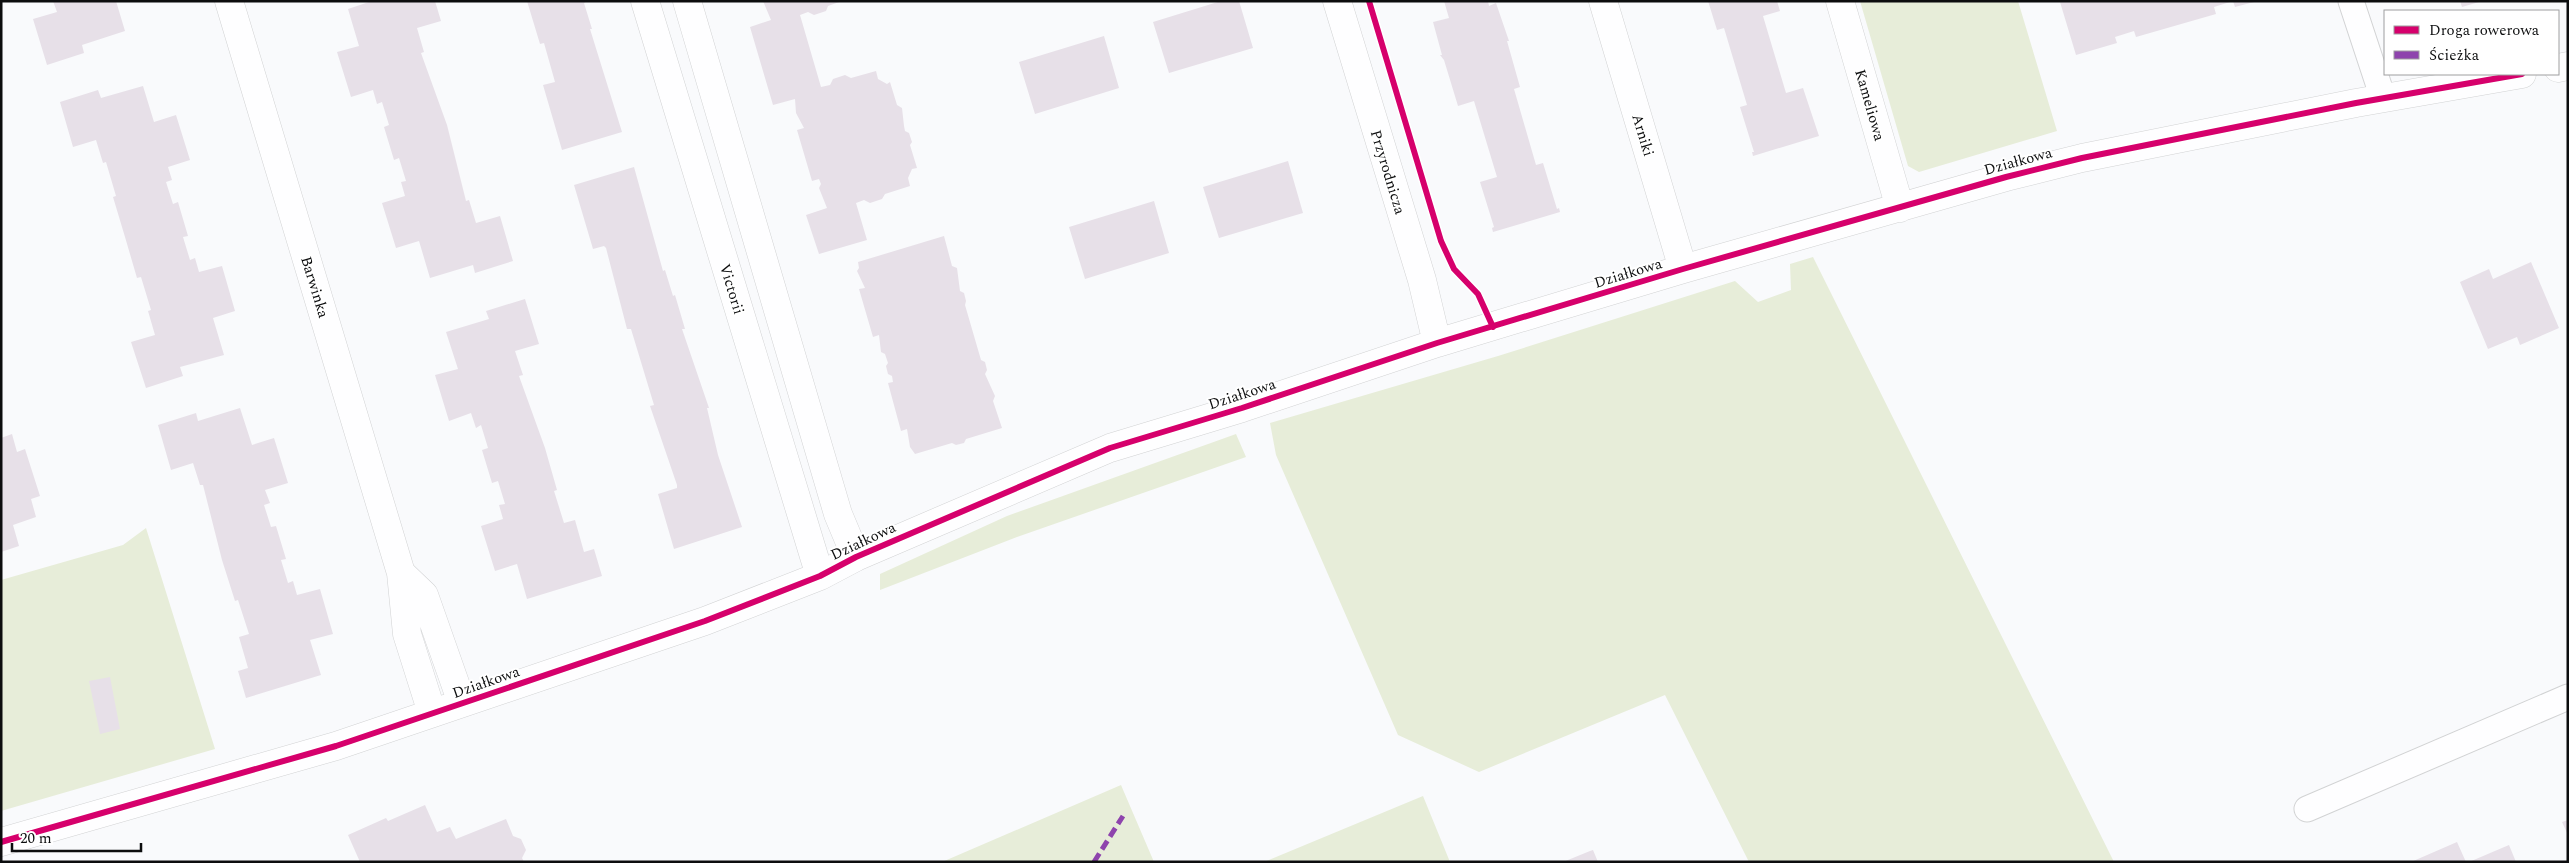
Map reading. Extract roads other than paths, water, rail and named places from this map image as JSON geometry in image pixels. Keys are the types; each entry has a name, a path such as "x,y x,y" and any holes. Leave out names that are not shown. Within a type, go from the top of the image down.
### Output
{"street":[{"name":"Barwinka","path":"229,1 401,573 407,634 432,713"},
{"name":"Victorii","path":"646,1 820,576"},
{"path":"687,1 838,514 856,556"},
{"name":"Przyrodnicza","path":"1337,1 1422,280 1437,343"},
{"name":"Arniki","path":"1604,1 1683,269"},
{"name":"Kameliowa","path":"1840,1 1900,208"},
{"name":"Działkowa","path":"1,842 336,746 688,627 820,576 856,556 1110,448 1242,408 1437,343 1683,269 2006,177 2082,158 2383,98 2516,75"},
{"name":"Barwinka","path":"401,573 424,596 462,703"}],"lane":[{"path":"2351,1 2383,98"},
{"path":"2307,809 2568,697"}]}
